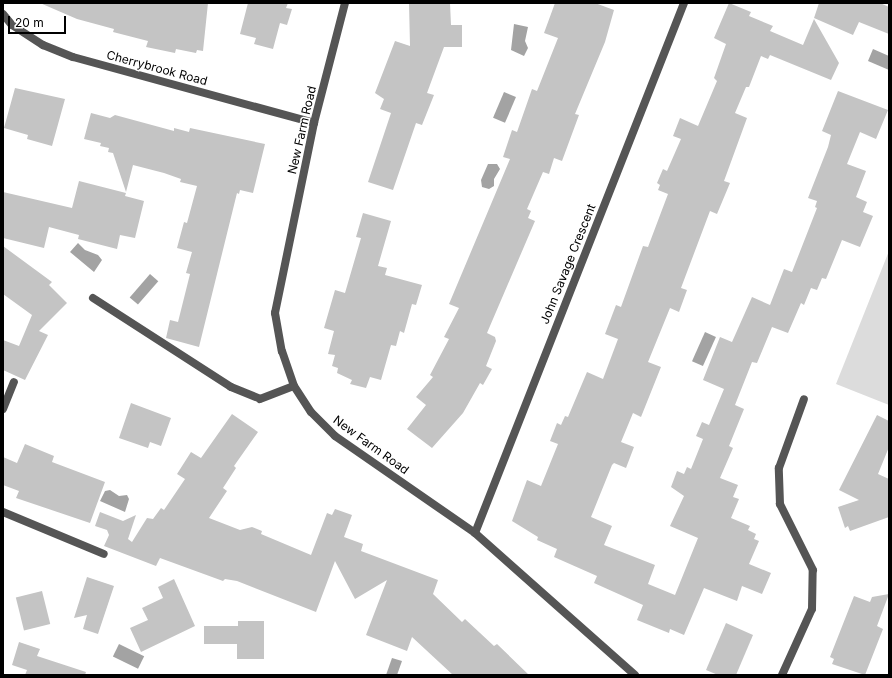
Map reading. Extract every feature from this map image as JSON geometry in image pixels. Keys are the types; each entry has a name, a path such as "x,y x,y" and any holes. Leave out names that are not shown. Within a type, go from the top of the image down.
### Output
{"street":[{"name":"New Farm Road","path":"345,3 314,123 275,313 282,352 294,386 311,412 335,436 475,533 635,675"},
{"name":"John Savage Crescent","path":"475,533 684,3"},
{"name":"Cherrybrook Road","path":"3,14 12,25 31,37 73,57 314,123"},
{"path":"93,298 231,388 260,399 294,386"},
{"path":"3,409 14,382"},
{"path":"782,675 812,609 813,570 780,504 779,468 804,399"},
{"path":"3,512 104,554"}],"shaded area":[{"path":"514,24 528,27 525,41 528,48 524,56 511,50"},
{"path":"873,49 889,56 889,70 868,61"},
{"path":"504,92 516,97 505,123 493,118"},
{"path":"488,164 497,164 500,169 494,179 494,186 489,189 482,187 481,180"},
{"path":"78,243 85,250 98,255 102,260 94,272 70,252"},
{"path":"889,251 889,405 836,384"},
{"path":"150,274 158,281 138,305 130,297"},
{"path":"705,332 716,337 703,366 692,361"},
{"path":"110,490 119,496 127,495 129,499 125,512 100,501 105,491"},
{"path":"119,644 144,656 138,669 113,657"},
{"path":"392,658 402,661 397,675 386,675"}],"building":[{"path":"40,3 208,3 203,51 197,50 196,53 176,49 175,53 146,47 148,41 113,32 114,29 77,19"},
{"path":"248,3 288,3 286,8 292,9 287,25 280,23 273,49 254,44 256,38 240,34"},
{"path":"409,3 450,3 451,25 462,25 462,47 444,47 427,93 434,95 422,125 416,123 393,190 368,182 391,113 380,109 384,99 375,93 395,41 410,46"},
{"path":"555,3 595,3 614,10 605,42 575,114 579,115 562,161 554,158 549,174 543,172 527,209 531,211 528,218 535,221 487,333 495,337 496,341 486,366 492,369 483,385 480,383 463,413 432,448 407,429 426,405 416,397 433,377 430,375 449,339 444,337 459,308 449,304 510,159 503,157 512,130 517,132 532,89 537,91 558,38 544,33"},
{"path":"729,3 751,12 749,16 773,26 770,31 803,45 814,19 839,63 831,80 770,55 768,59 761,56 749,87 746,87 735,113 747,118 724,181 730,183 717,214 710,211 681,288 687,290 679,312 670,308 648,362 661,367 641,417 633,413 621,442 634,447 626,468 614,463 612,465 591,517 612,526 604,545 655,565 648,584 675,595 698,538 670,526 684,496 671,487 677,471 684,474 687,467 691,469 703,439 696,436 702,422 709,425 724,389 703,380 720,337 732,342 752,297 770,305 784,269 792,272 817,208 815,207 817,201 808,198 828,147 831,135 822,131 838,91 888,110 876,139 860,132 847,164 866,171 856,197 867,202 863,212 873,216 860,247 842,240 826,279 822,278 817,290 811,288 804,305 801,303 788,333 772,327 757,363 752,362 735,405 744,409 729,446 733,448 720,478 738,485 733,497 739,499 731,518 750,526 748,530 756,534 754,539 759,541 749,564 771,573 762,594 742,586 737,601 704,588 684,635 670,629 669,633 637,620 643,605 594,583 597,576 554,557 557,549 537,540 538,537 512,521 527,480 541,486 558,444 550,441 557,423 561,425 565,416 568,417 587,372 603,379 618,339 605,334 616,305 621,307 643,246 648,247 668,194 658,190 660,185 657,183 663,169 667,171 681,139 673,136 680,118 698,126 717,81 714,78 726,44 714,38"},
{"path":"819,3 880,3 889,7 889,34 859,22 853,35 814,18"},
{"path":"15,88 65,99 52,146 27,139 28,135 4,128"},
{"path":"91,113 110,118 115,115 174,131 174,128 189,132 190,128 265,144 253,193 240,190 239,194 237,193 199,347 166,338 170,320 178,322 190,274 186,273 192,252 177,248 184,222 187,223 197,186 180,182 181,179 164,173 133,165 126,192 113,153 108,152 109,148 100,146 101,143 84,139"},
{"path":"79,181 126,193 125,196 144,201 135,238 120,235 117,249 78,239 79,235 49,227 44,248 3,238 3,192 72,208"},
{"path":"363,213 391,221 378,266 387,268 385,275 422,285 416,305 412,304 404,333 400,331 396,346 391,345 381,380 370,377 366,388 350,384 352,380 337,373 338,368 332,366 335,355 328,354 334,331 324,328 335,290 345,293 361,238 356,237"},
{"path":"3,246 52,282 49,285 67,303 39,331 48,335 25,380 3,370 3,340 19,346 32,315 3,294"},
{"path":"131,403 171,418 161,446 150,442 148,448 119,438"},
{"path":"232,414 258,432 234,466 236,468 223,488 227,491 209,518 240,530 252,527 262,531 261,534 311,555 327,513 332,515 335,509 352,515 344,537 363,544 361,551 438,580 433,594 462,622 465,619 494,646 497,644 529,675 453,675 412,637 407,651 366,635 387,580 355,599 335,561 316,612 237,581 225,579 223,581 160,558 156,566 104,546 109,535 107,530 95,526 100,512 123,521 136,515 128,539 132,542 147,518 153,519 161,508 164,510 185,479 177,474 191,452 201,458"},
{"path":"877,415 889,421 889,447 878,474 889,479 889,517 850,531 848,526 845,528 838,507 859,500 839,490"},
{"path":"25,444 54,456 52,462 105,482 90,523 16,498 19,491 3,485 3,457 17,463"},
{"path":"87,577 114,586 98,634 83,629 87,615 74,618"},
{"path":"174,579 195,626 141,652 130,628 148,620 142,608 163,598 158,587"},
{"path":"42,591 50,624 24,631 16,598"},
{"path":"889,594 877,626 883,629 865,675 832,664 834,659 830,657 854,596 870,602 872,597"},
{"path":"238,621 264,621 264,659 237,659 237,644 204,644 204,626 238,626"},
{"path":"726,623 753,635 736,675 718,675 706,670"},
{"path":"19,642 40,649 37,656 86,672 85,675 25,675 27,670 12,665"}]}
